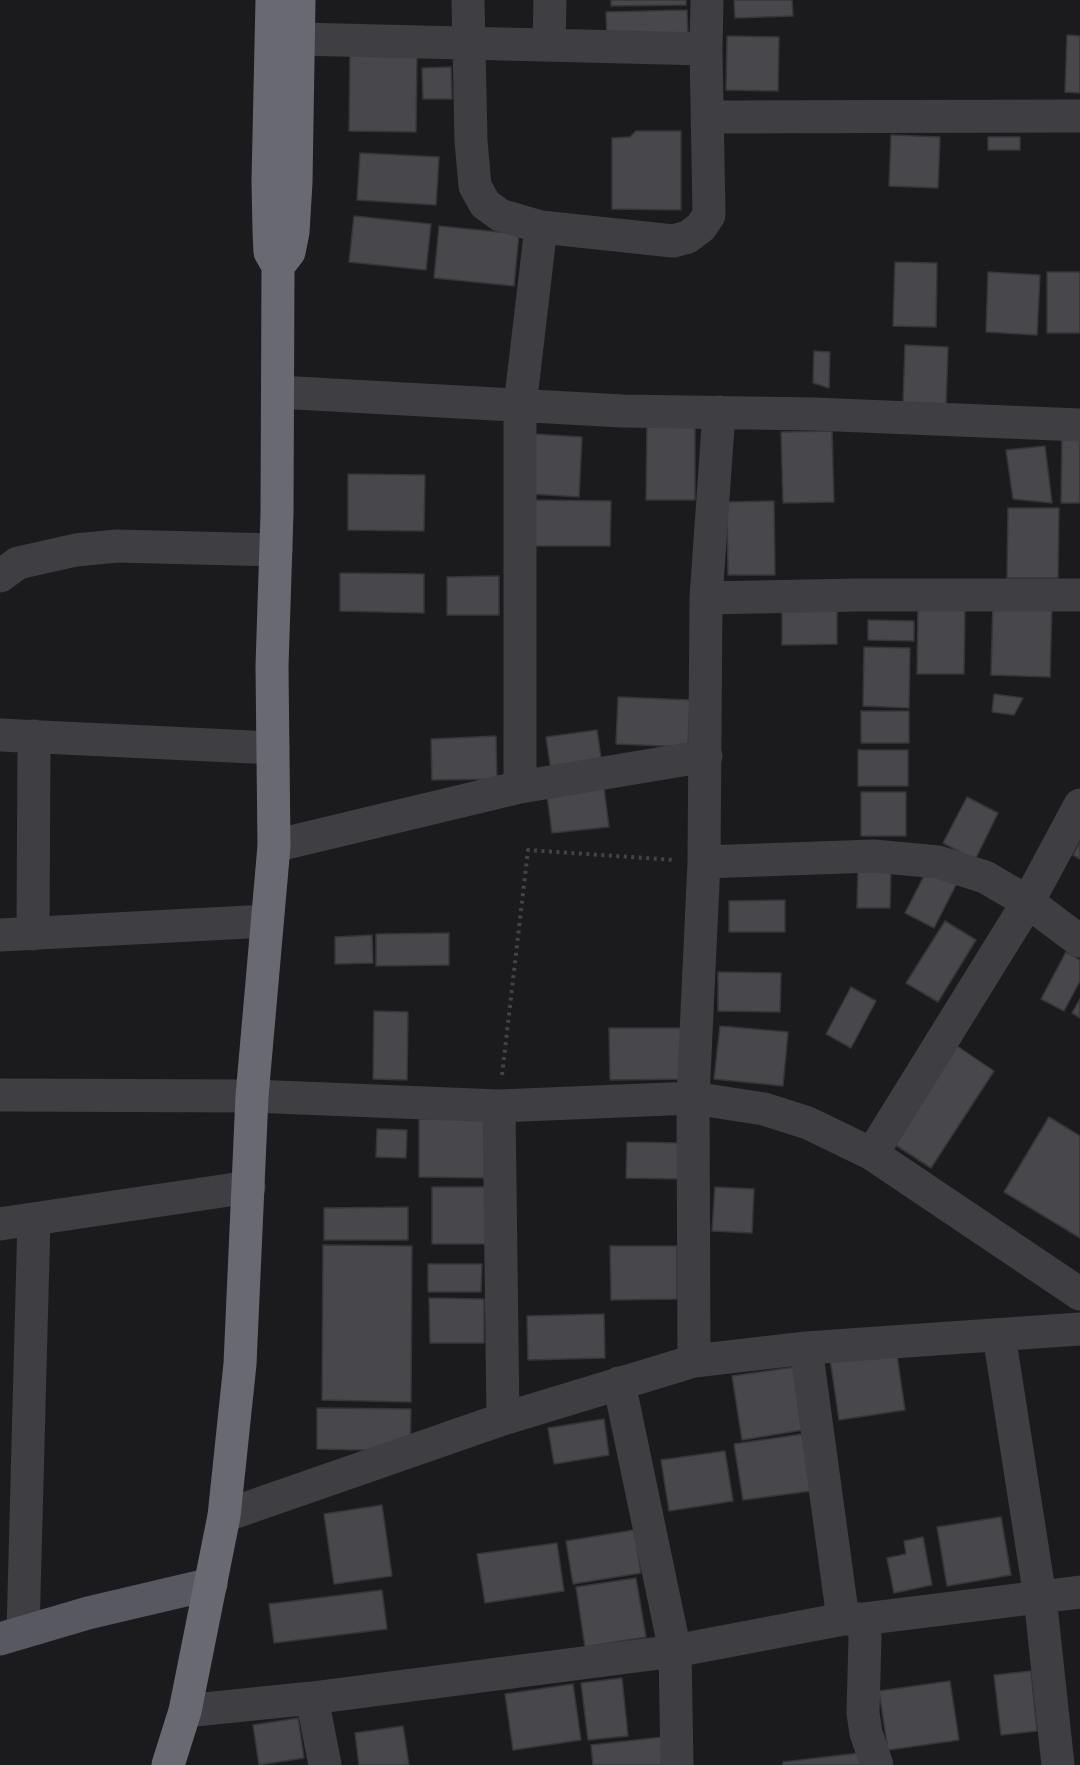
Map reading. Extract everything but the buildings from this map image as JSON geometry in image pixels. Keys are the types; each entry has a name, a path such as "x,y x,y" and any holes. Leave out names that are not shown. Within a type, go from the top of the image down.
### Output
{"highway":[{"path":"168,1765 185,1711 224,1516 240,1364 252,1096 274,846 272,666 276,550 278,266 270,252 268,221 272,0"},
{"path":"278,266 289,252 293,232 297,182 300,0"}],"main road":[{"path":"12,1635 88,1613 212,1584"}],"street":[{"path":"468,0 471,141 475,186 484,204 500,216 541,227 673,241 688,237 709,215 707,0"},
{"path":"549,45 550,0"},
{"path":"299,39 706,49"},
{"path":"708,117 1080,116"},
{"path":"520,787 520,406 541,227"},
{"path":"278,392 622,411 814,414 1080,425"},
{"path":"694,1361 693,1098 704,862 706,598 719,412"},
{"path":"0,576 18,563 76,550 117,546 276,550"},
{"path":"706,598 1080,595"},
{"path":"0,735 273,748"},
{"path":"33,934 34,736"},
{"path":"274,846 520,787 706,756"},
{"path":"872,1154 1028,902 1080,805"},
{"path":"704,862 874,856 938,862 985,877 1028,902 1080,941"},
{"path":"0,935 267,921"},
{"path":"0,1095 252,1096 499,1106 693,1098 764,1109 808,1123 872,1154 1080,1294"},
{"path":"499,1106 503,1419"},
{"path":"0,1224 249,1187"},
{"path":"12,1635 34,1219"},
{"path":"224,1516 503,1419 694,1361 806,1348 1080,1329"},
{"path":"999,1335 1040,1597 1058,1765"},
{"path":"806,1348 853,1619 865,1637 863,1713 866,1733 877,1765"},
{"path":"619,1383 675,1651 677,1765"},
{"path":"185,1711 312,1698 675,1651 853,1619 1080,1592"},
{"path":"312,1698 325,1765"}],"path":[{"path":"499,1106 528,850 704,862"}]}
